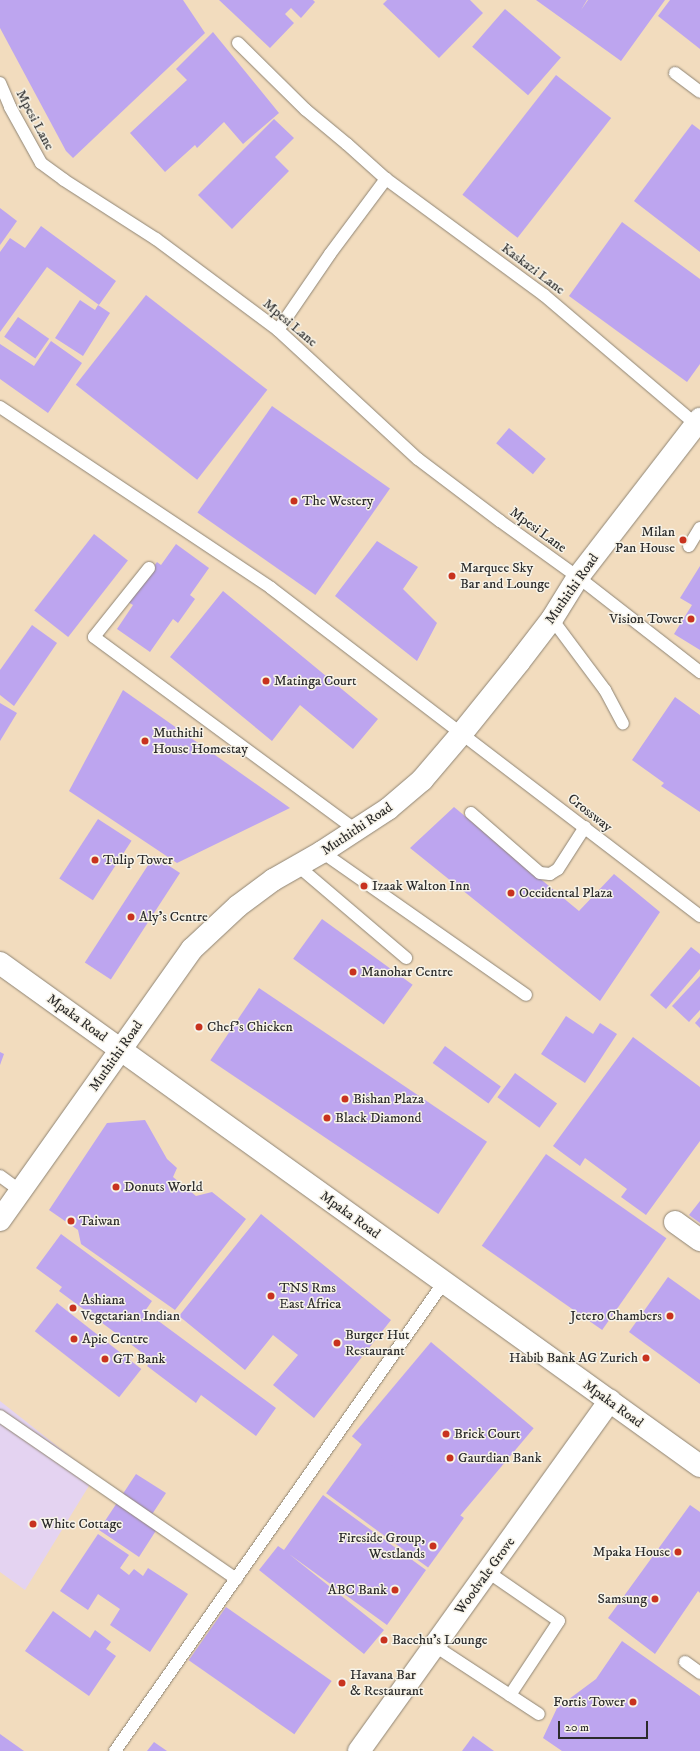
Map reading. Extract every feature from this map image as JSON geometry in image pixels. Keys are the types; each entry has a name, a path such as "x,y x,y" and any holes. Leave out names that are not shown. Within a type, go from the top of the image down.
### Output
{"street":[{"name":"Muthithi Road","path":"0,1220 192,949 238,906 272,880 322,852 388,809 422,780 462,733 552,619 578,577 699,424"},
{"name":"Mpaka Road","path":"0,963 700,1466"},
{"path":"676,1222 700,1240"},
{"name":"Woodvale Grove","path":"359,1751 610,1401"}],"lane":[{"name":"Kaskazi Lane","path":"238,43 306,110 386,179 544,295 699,424"},
{"path":"675,73 700,92"},
{"name":"Mpesi Lane","path":"0,83 10,107 41,163 64,180 156,239 278,330 418,459 500,521 578,577 700,672"},
{"path":"278,330 330,254 386,179"},
{"name":"Crossway","path":"0,407 271,588 700,916"},
{"path":"689,546 700,528"},
{"path":"149,568 94,638 356,830"},
{"path":"552,619 606,690 623,724"},
{"path":"471,813 540,873 550,874 558,869 585,827"},
{"path":"322,852 526,995"},
{"path":"298,866 406,958"},
{"path":"0,1176 21,1191"},
{"path":"115,1751 444,1282"},
{"path":"0,1416 236,1579"},
{"path":"488,1572 559,1621 510,1695"},
{"path":"435,1646 539,1714"},
{"path":"685,1662 700,1673"}],"shaded area":[{"name":"White Cottage","path":"0,1401 95,1476 25,1590 0,1572"}],"building":[{"path":"0,0 183,0 205,33 73,158 66,151 0,28"},
{"path":"219,0 313,0 315,2 301,18 291,8 285,14 294,23 270,48"},
{"path":"387,0 470,0 483,13 439,58 383,4"},
{"path":"536,0 587,0 581,10 588,0 665,0 621,61"},
{"path":"670,0 700,0 700,49 658,16"},
{"path":"505,9 561,58 528,95 472,47"},
{"path":"213,32 279,113 243,144 224,122 197,148 195,145 165,172 130,133 187,80 176,69"},
{"path":"556,75 611,118 518,238 462,195"},
{"path":"274,119 294,138 275,157 289,171 232,229 198,195"},
{"path":"692,124 700,130 700,252 634,201"},
{"path":"0,208 17,221 0,245"},
{"path":"622,222 700,279 700,364 687,382 569,296"},
{"path":"41,226 116,281 99,305 47,267 0,332 0,252 10,238 25,248"},
{"path":"146,295 267,390 197,480 76,385"},
{"path":"80,300 95,310 98,305 110,313 83,356 55,338"},
{"path":"18,317 49,339 35,358 4,337"},
{"path":"51,341 82,363 48,413 0,379 0,344 34,366"},
{"name":"The Westery","path":"272,406 390,489 315,595 197,512"},
{"path":"509,428 546,459 533,474 496,443"},
{"path":"94,534 128,560 68,637 34,610"},
{"path":"377,541 418,567 403,589 437,623 417,661 335,596"},
{"path":"176,544 209,568 190,595 195,599 178,623 173,619 150,652 117,629 133,605 128,602 157,562 161,565"},
{"name":"Vision Tower","path":"700,566 700,650 674,634 692,605 680,598"},
{"name":"Matinga Court","path":"223,591 378,719 353,749 300,705 272,741 170,657"},
{"path":"32,625 57,643 14,706 0,695 0,670"},
{"name":"Muthithi House Homestay","path":"123,690 290,808 177,863 69,791"},
{"path":"675,697 700,715 700,812 661,786 664,783 632,760"},
{"path":"0,703 17,713 0,741"},
{"name":"Occidental Plaza","path":"454,807 579,911 614,874 660,912 600,1001 410,848"},
{"name":"Tulip Tower","path":"98,819 132,841 93,900 59,879"},
{"name":"Aly's Centre","path":"154,856 180,873 111,979 85,963"},
{"name":"Manohar Centre","path":"322,919 413,985 384,1024 293,959"},
{"path":"691,947 700,954 700,969 666,1009 650,995"},
{"path":"700,976 700,1010 689,1022 672,1006"},
{"name":"Bishan Plaza","path":"259,988 487,1142 438,1214 210,1060"},
{"path":"566,1016 593,1034 600,1023 617,1034 585,1083 541,1054"},
{"path":"700,1017 700,1028 695,1023"},
{"path":"633,1037 700,1087 700,1141 646,1215 621,1197 627,1189 585,1158 580,1166 553,1146"},
{"path":"445,1046 501,1087 488,1104 433,1063"},
{"path":"0,1052 4,1054 0,1065"},
{"path":"515,1073 557,1104 539,1128 497,1097"},
{"path":"145,1120 167,1159 177,1168 173,1177 196,1196 212,1192 246,1219 175,1310 81,1244 78,1230 49,1210 107,1123"},
{"path":"546,1154 666,1238 602,1330 482,1246"},
{"path":"700,1201 700,1223 689,1215"},
{"path":"261,1214 391,1320 314,1418 273,1385 298,1355 273,1335 245,1370 179,1316"},
{"path":"61,1234 152,1301 145,1311 276,1408 256,1436 201,1395 196,1403 147,1366 152,1360 59,1291 62,1287 36,1268"},
{"name":"Jetero Chambers","path":"668,1277 700,1300 700,1384 629,1332"},
{"name":"Apic Centre","path":"57,1303 141,1369 119,1397 35,1331"},
{"name":"Brick Court","path":"431,1342 534,1428 455,1522 352,1436"},
{"path":"362,1444 464,1518 428,1567 326,1493"},
{"path":"136,1474 166,1493 147,1522 157,1529 139,1557 99,1530"},
{"path":"323,1495 426,1570 387,1625 289,1554 384,1630 364,1654 259,1570 278,1546 284,1550"},
{"name":"Mpaka House","path":"690,1505 700,1512 700,1593 698,1591 655,1654 608,1618"},
{"path":"98,1534 129,1555 120,1568 129,1575 134,1569 143,1576 148,1568 188,1594 150,1652 110,1625 120,1609 98,1594 88,1610 60,1591"},
{"path":"226,1607 332,1681 294,1734 189,1660"},
{"path":"53,1611 90,1638 95,1630 111,1642 106,1649 116,1656 89,1696 25,1651"},
{"name":"Fortis Tower","path":"622,1641 700,1696 700,1751 562,1751 543,1738 557,1708 596,1679"},
{"path":"0,1734 24,1751 0,1751"},
{"path":"473,1736 494,1751 462,1751"},
{"path":"154,1742 167,1751 147,1751"}],"place":[{"name":"The Westery","path":"294,501"},
{"name":"Milan Pan House","path":"683,540"},
{"name":"Marquee Sky Bar and Lounge","path":"452,576"},
{"name":"Vision Tower","path":"691,619"},
{"name":"Matinga Court","path":"266,681"},
{"name":"Muthithi House Homestay","path":"145,741"},
{"name":"Tulip Tower","path":"95,860"},
{"name":"Izaak Walton Inn","path":"364,886"},
{"name":"Occidental Plaza","path":"511,893"},
{"name":"Aly's Centre","path":"131,917"},
{"name":"Manohar Centre","path":"353,972"},
{"name":"Chef's Chicken","path":"199,1027"},
{"name":"Bishan Plaza","path":"345,1099"},
{"name":"Black Diamond","path":"327,1118"},
{"name":"Donuts World","path":"116,1187"},
{"name":"Taiwan","path":"71,1221"},
{"name":"TNS Rms East Africa","path":"271,1296"},
{"name":"Ashiana Vegetarian Indian","path":"73,1308"},
{"name":"Jetero Chambers","path":"670,1316"},
{"name":"Apic Centre","path":"74,1339"},
{"name":"Burger Hut Restaurant","path":"337,1343"},
{"name":"Habib Bank AG Zurich","path":"646,1358"},
{"name":"GT Bank","path":"105,1359"},
{"name":"Brick Court","path":"446,1434"},
{"name":"Gaurdian Bank","path":"450,1458"},
{"name":"White Cottage","path":"33,1524"},
{"name":"Fireside Group, Westlands","path":"433,1546"},
{"name":"Mpaka House","path":"678,1552"},
{"name":"ABC Bank","path":"395,1590"},
{"name":"Samsung","path":"655,1599"},
{"name":"Bacchu's Lounge","path":"384,1640"},
{"name":"Havana Bar & Restaurant","path":"342,1683"},
{"name":"Fortis Tower","path":"633,1702"}]}
